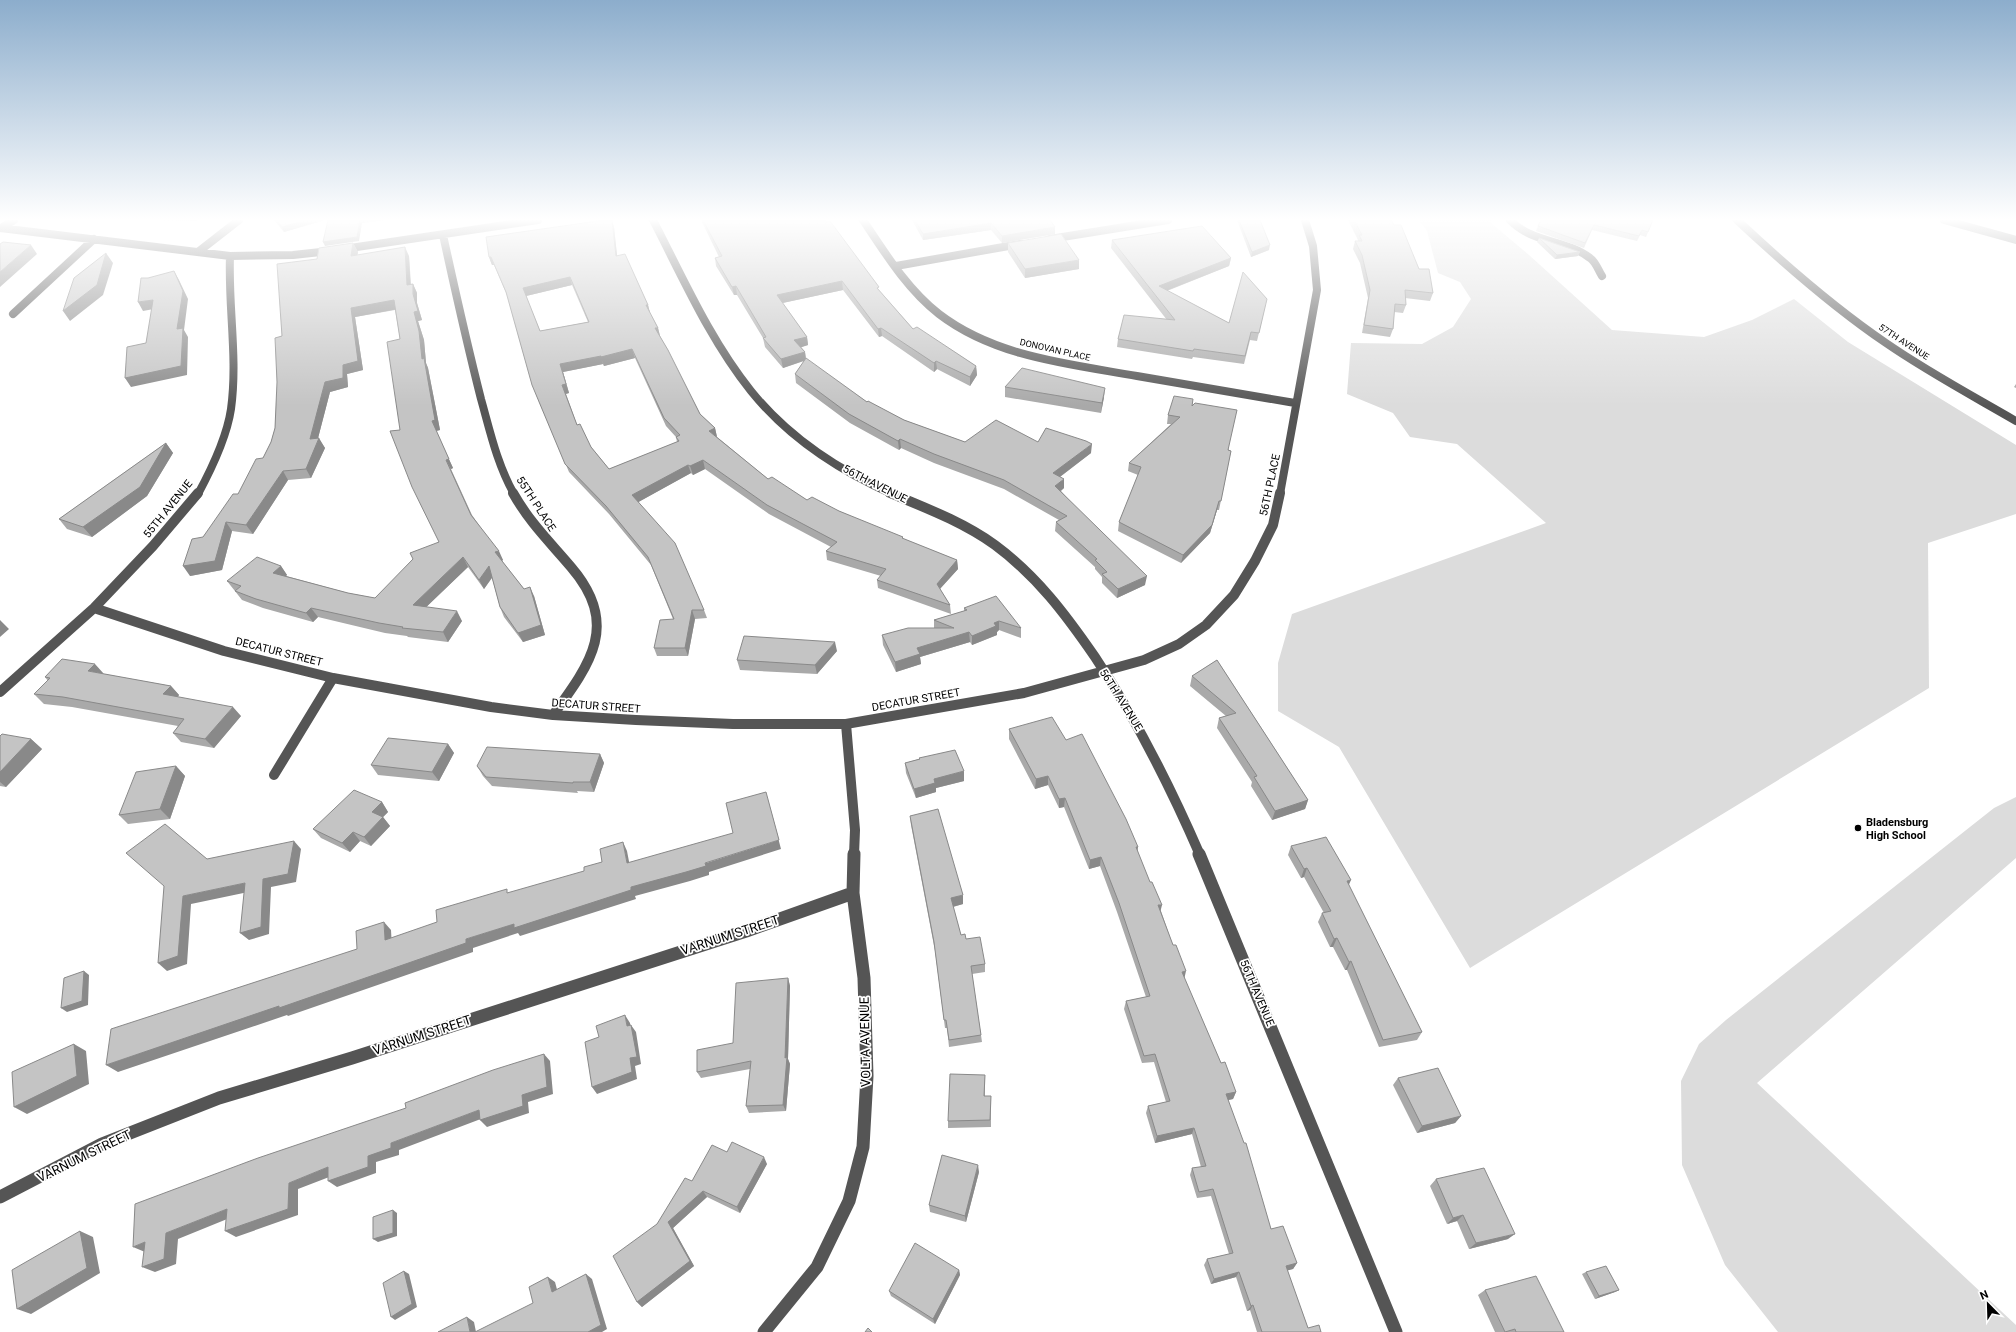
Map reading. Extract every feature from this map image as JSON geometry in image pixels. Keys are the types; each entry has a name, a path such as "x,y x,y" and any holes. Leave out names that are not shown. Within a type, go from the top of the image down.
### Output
{"street":[{"path":"13,314 47,282"},
{"name":"55TH AVENUE","path":"0,692 94,608 153,546 197,495 214,465 231,410 234,367 229,282"},
{"name":"55TH PLACE","path":"454,282 473,369 494,448 506,477 537,529 589,588 596,606 598,627 594,649 576,683 553,716"},
{"name":"56TH AVENUE","path":"687,282 741,379 768,410 813,448 846,471 888,493 955,521 975,532 1012,558 1049,595 1104,671 1131,713 1160,766 1297,1089 1396,1332"},
{"name":"DONOVAN PLACE","path":"909,282 923,300 938,313 961,329 986,342 1040,358 1069,364 1295,403"},
{"name":"56TH PLACE","path":"1104,671 1144,660 1179,644 1206,626 1234,596 1255,561 1273,525 1286,466 1295,403 1317,290 1317,282"},
{"name":"57TH AVENUE","path":"1809,282 1869,331 1909,358 2016,422"},
{"name":"DECATUR STREET","path":"94,608 224,651 333,678 432,697 553,716 733,724 846,724 1024,693 1104,671"},
{"path":"274,775 333,678"},
{"name":"VOLTA AVENUE","path":"764,1332 817,1266 849,1201 863,1147 867,1076 864,978 853,893 855,830 846,724"},
{"name":"VARNUM STREET","path":"0,1197 102,1144 219,1098 352,1058 739,933 853,893"}],"shaded area":[{"path":"1460,282 1559,282 1612,330 1704,337 1752,320 1794,299 1848,342 2016,445 2016,514 1928,543 1929,688 1470,968 1339,747 1278,711 1278,663 1292,614 1546,523 1457,444 1410,437 1393,413 1347,394 1351,343 1422,344 1453,327 1471,299"},
{"path":"2016,797 2016,858 1757,1083 2016,1325 2016,1332 1778,1332 1725,1265 1682,1165 1681,1081 1699,1044 1726,1020 1994,808"}],"building":[{"path":"73,282 98,282 97,285 63,311"},
{"path":"140,282 179,282 183,291 177,329 183,328 181,366 125,378 127,347 146,343 153,300 138,302"},
{"path":"278,282 407,282 407,285 413,284 413,294 418,311 414,312 419,331 422,359 424,358 435,420 432,421 449,459 446,460 471,515 499,551 495,552 524,589 530,587 541,625 518,633 500,607 489,566 479,580 463,557 413,605 457,611 443,632 402,628 403,627 311,608 306,613 256,599 235,591 241,586 227,581 257,557 281,566 273,573 348,593 375,598 413,559 410,553 439,542 412,487 390,431 400,430 387,342 400,339 394,300 351,308 358,361 343,365 343,378 325,382 310,439 319,438 306,469 283,471 246,525 226,522 215,561 183,566 192,539 203,537 233,494 238,494 256,459 263,458 271,442 275,428 277,382 275,338 282,336"},
{"path":"502,282 548,282 523,288 540,331 589,322 572,282 638,282 648,305 646,305 658,328 655,328 668,350 700,414 715,428 709,431 768,479 772,477 807,500 812,497 839,511 957,560 937,584 950,605 877,580 886,569 826,551 837,542 767,505 703,460 690,466 688,465 632,495 675,543 704,610 692,610 685,648 654,648 660,620 674,619 648,557 606,506 565,464 532,385 506,292","holes":["632,349 664,418 680,435 676,437 679,441 609,469 591,447 580,424 577,425 562,385 566,384 560,364 601,357"]},
{"path":"729,282 837,282 777,295 807,337 794,340 805,352 781,359 763,338 766,337 736,286 732,287"},
{"path":"843,282 875,282 879,287 877,288 913,329 917,327 976,366 970,377 936,361 934,363 881,328 878,329"},
{"path":"1145,282 1169,282 1159,286 1229,323 1240,282 1252,282 1267,299 1259,333 1251,332 1245,356 1194,349 1193,351 1118,339 1124,315 1175,320"},
{"path":"1368,282 1431,282 1433,293 1405,290 1406,305 1395,304 1393,329 1364,325 1370,290"},
{"path":"806,358 867,402 868,401 904,420 965,442 996,420 1038,442 1046,428 1092,444 1053,473 1064,479 1055,486 1147,576 1118,589 1102,574 1107,572 1095,560 1097,559 1056,522 1067,516 1004,480 934,454 900,439 898,441 849,414 795,374"},
{"path":"1022,368 1105,388 1102,403 1005,387"},
{"path":"1174,396 1193,399 1192,406 1195,403 1237,410 1228,450 1231,451 1221,501 1219,501 1212,525 1183,555 1119,522 1141,467 1129,463 1180,417 1168,415"},
{"path":"166,443 140,487 83,527 59,519"},
{"path":"996,596 1021,628 999,621 994,623 996,626 972,636 969,632 917,648 920,654 895,662 882,635 908,628 954,628 934,620 967,610 964,608"},
{"path":"744,636 835,642 815,665 737,660"},
{"path":"62,659 95,664 88,671 171,686 163,694 233,707 205,739 173,733 184,719 63,697 34,694 50,678 45,677"},
{"path":"1217,660 1308,800 1275,811 1254,777 1257,776 1219,718 1236,713 1192,676"},
{"path":"1052,717 1066,740 1082,734 1126,819 1138,847 1136,847 1150,882 1152,882 1162,905 1158,905 1173,945 1176,945 1186,971 1182,972 1221,1063 1225,1062 1236,1092 1226,1094 1244,1143 1246,1143 1271,1229 1283,1226 1297,1263 1286,1266 1308,1328 1319,1325 1321,1332 1262,1332 1253,1305 1251,1306 1239,1272 1214,1279 1207,1259 1233,1253 1213,1189 1199,1192 1192,1168 1206,1166 1194,1128 1157,1136 1148,1106 1170,1101 1155,1054 1144,1056 1126,1001 1150,996 1119,903 1101,857 1090,860 1065,798 1059,799 1048,776 1036,779 1009,729"},
{"path":"2,734 31,739 0,772 0,736"},
{"path":"388,738 448,744 432,772 371,765"},
{"path":"487,747 600,754 590,782 573,783 486,777 477,766"},
{"path":"955,750 964,771 934,779 935,783 914,789 905,763 920,759 919,758"},
{"path":"176,766 160,809 119,815 136,772"},
{"path":"354,790 382,802 372,812 383,817 364,837 353,832 342,843 313,829"},
{"path":"766,792 779,840 705,863 706,866 631,887 631,890 514,928 514,924 466,939 466,943 279,1008 279,1006 106,1065 111,1029 357,949 356,931 384,922 385,940 437,922 436,910 507,889 507,893 584,871 584,867 602,862 600,849 623,842 627,863 733,833 726,803"},
{"path":"938,809 963,895 951,898 961,935 965,934 966,939 980,937 985,964 971,966 981,1035 949,1040 946,1020 944,1020 934,942 910,816"},
{"path":"165,824 207,859 294,841 288,874 263,879 261,927 240,933 245,883 183,896 178,956 158,963 164,886 126,853"},
{"path":"1326,837 1351,880 1347,881 1422,1032 1383,1040 1351,961 1349,962 1337,938 1334,939 1322,913 1331,911 1307,868 1304,869 1291,846"},
{"path":"84,971 82,1001 61,1008 64,978"},
{"path":"788,978 785,1058 787,1057 783,1105 746,1106 751,1061 697,1072 697,1050 733,1043 736,983"},
{"path":"625,1015 627,1026 631,1025 637,1057 630,1058 632,1072 592,1087 585,1042 599,1037 596,1026"},
{"path":"74,1044 77,1076 14,1107 12,1072"},
{"path":"544,1054 547,1087 522,1095 523,1106 480,1120 479,1110 391,1143 391,1148 368,1156 368,1167 328,1181 328,1167 289,1183 288,1209 225,1231 227,1209 166,1233 164,1259 142,1267 145,1242 133,1247 135,1204 258,1158 406,1108 405,1103 493,1070"},
{"path":"1438,1068 1461,1116 1422,1126 1398,1078"},
{"path":"950,1074 985,1075 984,1096 991,1096 990,1120 948,1121"},
{"path":"732,1142 764,1157 737,1207 703,1191 668,1222 690,1261 637,1302 613,1256 657,1224 685,1178 692,1181 712,1145 727,1152"},
{"path":"942,1155 978,1165 965,1216 929,1205"},
{"path":"1484,1168 1515,1234 1476,1243 1463,1215 1453,1218 1436,1179"},
{"path":"393,1210 393,1233 373,1239 373,1217"},
{"path":"80,1231 87,1268 17,1309 12,1270"},
{"path":"915,1243 959,1270 933,1319 889,1291"},
{"path":"1606,1266 1619,1290 1599,1296 1586,1272"},
{"path":"404,1271 412,1304 391,1317 383,1283"},
{"path":"586,1274 601,1325 588,1332 475,1332 533,1303 529,1287 548,1277 552,1292"},
{"path":"1536,1276 1564,1332 1516,1332 1515,1329 1505,1332 1485,1290"},
{"path":"467,1317 470,1332 438,1332"},
{"path":"868,1328 872,1332 865,1332"}],"place":[{"name":"Bladensburg High School","path":"1858,828"}]}
